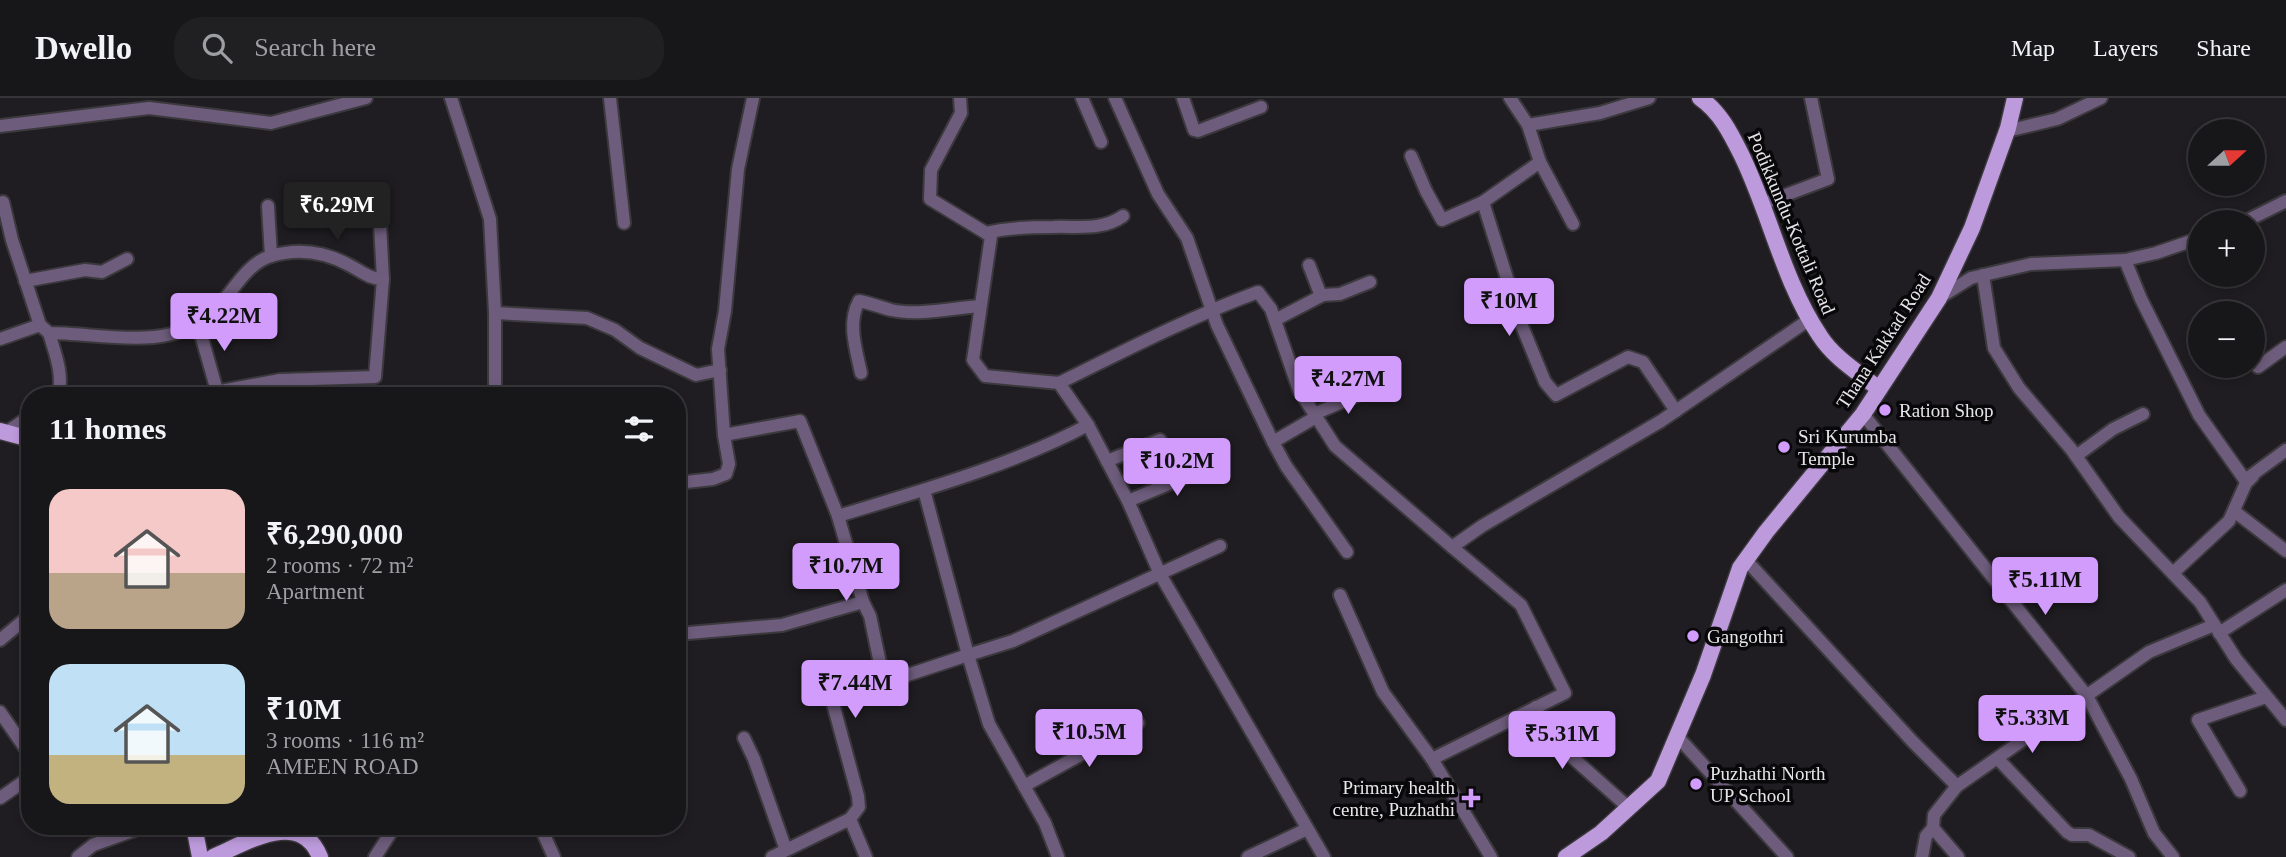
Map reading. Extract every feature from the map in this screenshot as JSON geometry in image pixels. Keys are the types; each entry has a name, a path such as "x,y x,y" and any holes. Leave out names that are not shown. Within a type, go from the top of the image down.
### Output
{"main road":[{"name":"Podikkundu-Kottali Road","path":"1700,98 1710,105 1728,127 1753,178 1799,301 1821,338 1835,354 1879,390"},
{"name":"Thana Kakkad Road","path":"1566,857 1601,833 1658,781 1703,675 1740,568 1766,532 1863,414 1939,298 1972,228 2007,131 2015,98"},
{"path":"4,431 21,436"},
{"path":"196,835 200,857"},
{"path":"213,857 262,835"},
{"path":"302,835 317,848 320,857"}],"street":[{"path":"184,112 185,98"},
{"path":"0,124 149,108 271,122 366,98"},
{"path":"451,98 490,219 495,313 495,387"},
{"path":"610,98 624,223"},
{"path":"686,482 713,479 726,474 729,464 723,435 718,349 725,311 738,169 753,98"},
{"path":"960,98 961,113 931,170 930,199 991,236 973,360 985,376 1059,383 1148,339 1258,292 1275,320 1299,390 1335,446 1521,605 1565,693 1432,759"},
{"path":"1082,98 1101,142"},
{"path":"1115,98 1158,194 1187,238 1217,325 1273,442 1286,466 1347,552"},
{"path":"1182,98 1194,131 1261,107"},
{"path":"1510,98 1528,125 1540,162 1573,224"},
{"path":"1528,125 1600,113 1649,98"},
{"path":"1762,204 1828,178 1811,98"},
{"path":"2007,131 2057,119 2101,98"},
{"path":"1411,156 1442,220 1483,201 1540,162"},
{"path":"1483,201 1522,326 1545,382 1556,395 1628,357 1643,362 1676,411"},
{"path":"2265,212 2286,201"},
{"path":"3,202 25,281 58,361 60,387"},
{"path":"268,206 271,256"},
{"path":"986,233 1053,227 1082,229 1123,216"},
{"path":"242,387 285,380 375,377 383,279 380,225"},
{"path":"1939,298 1971,278 2031,264 2125,260 2188,242"},
{"path":"0,339 45,329 115,338 153,337 191,329 211,314 254,264 271,256 320,253 348,264 373,279 383,279"},
{"path":"25,281 85,270 102,272 127,259"},
{"path":"2125,260 2141,299 2199,415 2245,480 2286,450"},
{"path":"1309,265 1321,296"},
{"path":"1983,275 1994,348 2019,388 2076,456 2119,517 2200,602 2266,697 2286,720"},
{"path":"1275,320 1321,296 1340,294 1370,282"},
{"path":"860,373 852,328 855,308 859,301 879,304 890,310 915,311 979,306"},
{"path":"495,313 587,318 615,330 640,348 696,375 720,370"},
{"path":"1452,547 1482,526 1676,411 1810,319"},
{"path":"198,324 216,387"},
{"path":"2265,362 2286,347"},
{"path":"285,380 288,387"},
{"path":"1059,383 1088,425 1128,501 1160,574 1324,857"},
{"path":"1273,442 1315,416 1370,390"},
{"path":"1863,414 2087,696 2131,779 2154,832 2173,857"},
{"path":"2076,456 2113,429 2143,414"},
{"path":"4,431 21,421"},
{"path":"723,435 800,421 838,516 863,602 870,616 884,682"},
{"path":"838,516 924,490 1060,440 1088,425"},
{"path":"1107,461 1160,440"},
{"path":"1128,501 1214,465"},
{"path":"2173,573 2229,521 2246,483 2260,468"},
{"path":"924,490 989,724 1045,823 1058,857"},
{"path":"2234,511 2286,551"},
{"path":"772,857 850,819 859,807 832,700 1013,641 1220,546"},
{"path":"1746,560 1913,742 1957,786"},
{"path":"1922,857 1926,836 1933,828 1934,815 1957,786 2149,652 2217,629 2286,590"},
{"path":"1340,595 1383,692 1432,759 1492,857"},
{"path":"686,633 782,625 863,602"},
{"path":"0,640 21,622"},
{"path":"2240,791 2198,720 2266,697"},
{"path":"1536,707 1544,732 1629,808"},
{"path":"0,712 21,742"},
{"path":"1024,786 1138,723"},
{"path":"1677,736 1787,857"},
{"path":"744,738 786,850"},
{"path":"1998,758 2067,832 2072,835 2089,835 2129,857"},
{"path":"0,797 21,785"},
{"path":"850,819 866,857"},
{"path":"1933,828 1958,857"},
{"path":"1248,857 1307,829"},
{"path":"78,857 93,845 121,835"},
{"path":"375,857 389,835"},
{"path":"544,835 554,857"}],"place":[{"name":"Ration Shop","path":"1885,410"},
{"name":"Sri Kurumba Temple","path":"1784,447"},
{"name":"Gangothri","path":"1693,636"},
{"name":"Puzhathi North UP School","path":"1696,784"},
{"name":"Primary health centre, Puzhathi","path":"1471,798"}]}
